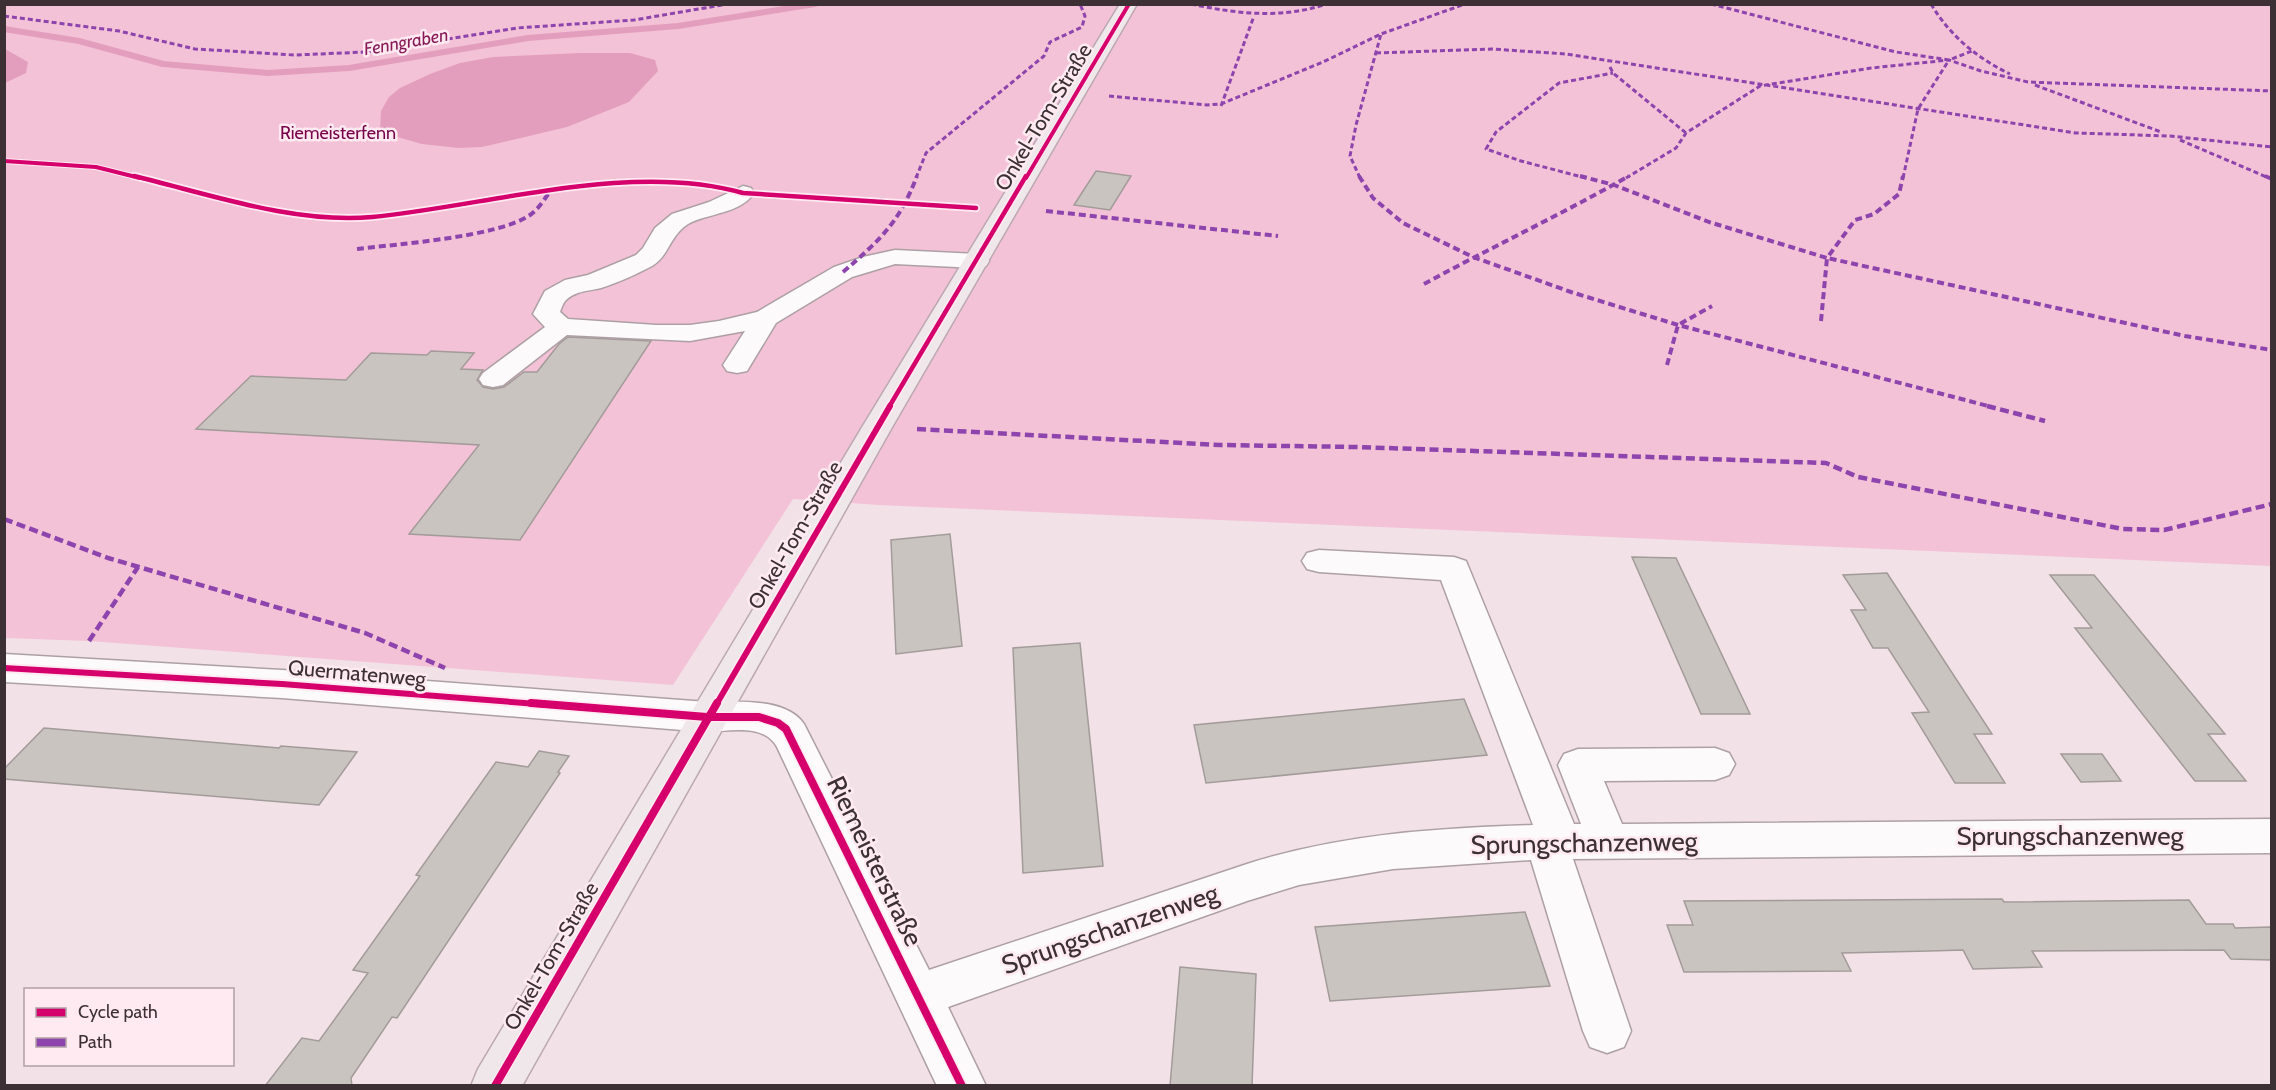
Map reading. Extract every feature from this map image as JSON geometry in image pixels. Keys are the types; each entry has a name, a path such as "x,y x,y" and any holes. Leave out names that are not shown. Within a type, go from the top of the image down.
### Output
{"main road":[{"name":"Onkel-Tom-Straße","path":"495,1086 707,717 1129,4"}],"street":[{"path":"743,193 717,207 680,219 663,233 654,252 645,260 594,282 574,285 554,296 546,315 561,327 690,333 766,318 843,272 872,262 895,257 977,261"},
{"path":"737,365 766,318"},
{"path":"493,379 561,327"},
{"path":"1319,561 1454,569 1554,843 1607,1031"},
{"name":"Quermatenweg","path":"4,668 282,684 707,717"},
{"name":"Riemeisterstraße","path":"707,717 759,717 787,729 920,995 962,1086"},
{"path":"1609,842 1578,765 1715,764"},
{"name":"Sprungschanzenweg","path":"920,995 1166,911 1230,886 1300,867 1377,853 1443,847 1554,843 1898,837 2271,836"}],"green space":[{"name":"Riemeisterfenn","path":"5,5 2271,5 2271,566 879,505 793,499 673,685 89,641 5,638"}],"shaded area":[{"path":"5,49 28,62 26,73 5,83"},
{"path":"630,53 655,60 658,71 629,102 567,127 482,147 458,148 422,144 380,132 381,111 389,97 400,88 430,74 460,63 493,57"}],"building":[{"path":"1096,171 1131,176 1110,210 1074,205"},
{"path":"568,337 651,341 520,540 409,534 479,445 196,429 251,376 346,380 371,353 427,355 431,351 474,353 461,369 483,370 477,380 483,387 493,389 504,387 524,372 537,372 559,344"},
{"path":"950,534 962,646 896,654 891,540"},
{"path":"1632,557 1676,558 1750,714 1701,714"},
{"path":"1887,573 1992,734 1974,734 2005,783 1955,783 1912,713 1929,712 1888,648 1873,648 1851,610 1866,610 1843,575"},
{"path":"2050,575 2094,575 2225,734 2208,734 2246,781 2195,781 2075,628 2092,628"},
{"path":"1080,643 1103,866 1023,873 1013,648"},
{"path":"1464,699 1487,755 1206,783 1194,725"},
{"path":"44,728 279,748 281,746 357,752 319,805 4,779 4,769"},
{"path":"539,751 569,756 558,772 560,773 397,1018 392,1017 351,1078 352,1086 265,1086 302,1038 319,1041 368,973 353,970 420,876 416,875 496,762 528,767"},
{"path":"2061,754 2102,754 2121,781 2081,782"},
{"path":"2002,899 2004,902 2189,900 2206,924 2233,924 2235,928 2271,927 2271,960 2231,959 2224,950 2032,951 2042,967 1973,969 1963,950 1842,953 1851,971 1684,972 1667,925 1693,925 1684,901"},
{"path":"1525,912 1550,986 1330,1001 1315,927"},
{"path":"1180,967 1256,974 1252,1086 1170,1086"}],"waterway":[{"name":"Fenngraben","path":"4,29 79,41 163,64 268,73 349,68 528,38 678,26 815,4"}],"marked path":[{"path":"4,16 119,31 195,49 295,55 366,52 517,28 634,20 728,4"},
{"path":"843,272 882,238 907,202 926,153 1044,56 1050,42 1082,27 1085,16 1080,4"},
{"path":"1191,4 1259,15 1293,13 1327,4"},
{"path":"1109,96 1207,105 1221,104 1323,62 1381,34 1465,4"},
{"path":"1528,4 1539,4"},
{"path":"1711,4 1896,52 1949,60 1972,51"},
{"path":"1931,4 1946,26 1965,45 1987,62 2010,74"},
{"path":"1221,106 1254,16"},
{"path":"1381,34 1356,125 1350,156 1355,170 1373,198 1403,223 1473,257 1571,292 1678,325 2045,421"},
{"path":"1376,53 1492,49 1566,54 2076,133 2170,136 2272,147"},
{"path":"1613,73 1559,83 1496,132 1486,149 1521,161 1614,185 1709,222 1827,258 1855,220 1874,214 1899,194 1918,109 1949,60"},
{"path":"1424,284 1482,252 1573,208 1640,170 1676,148 1686,133 1760,86 1871,68 1949,60 1981,71 2028,82 2272,91"},
{"path":"1610,67 1613,73 1686,133"},
{"path":"2035,85 2161,132"},
{"path":"2180,140 2272,179"},
{"path":"357,249 448,237 499,227 530,215 551,190"},
{"path":"1046,211 1278,236"},
{"path":"1821,321 1827,258 2185,336 2272,350"},
{"path":"1667,365 1678,325 1712,306"},
{"path":"917,429 1220,445 1357,447 1826,463 1858,477 2123,529 2164,530 2272,504"},
{"path":"4,519 108,558 365,633 445,668"},
{"path":"89,641 138,567"}],"cycle path":[{"path":"495,1086 876,429 1129,4"},
{"path":"4,161 96,167 287,213 333,216 370,217 551,190 664,183 725,188 743,193 976,208"},
{"path":"4,668 282,684 707,717 749,716 778,723 787,731 796,746 962,1086"}]}
